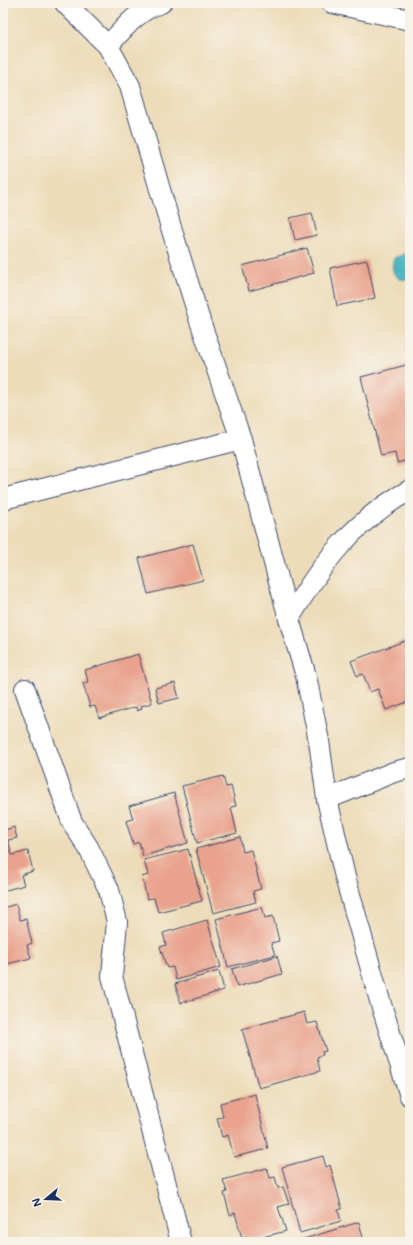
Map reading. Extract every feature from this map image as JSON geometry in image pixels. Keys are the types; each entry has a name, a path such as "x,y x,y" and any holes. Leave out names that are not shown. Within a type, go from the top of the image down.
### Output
{"street":[{"path":"65,3 108,46 130,86 189,284 241,439 289,619 306,676 320,741 327,799 345,877 382,1008 410,1096"},
{"path":"108,46 127,25 150,6 161,3"},
{"path":"332,3 410,20"},
{"path":"3,499 241,439"},
{"path":"289,619 317,572 338,546 387,503 410,490"},
{"path":"25,689 72,822 88,846 109,890 117,922 112,976 182,1242"},
{"path":"327,799 394,772 410,768"}],"water":[{"path":"407,253 410,255 410,278 401,279 395,275 393,271 392,267 394,258"}],"building":[{"path":"312,213 317,235 295,240 290,218"},
{"path":"307,248 314,273 249,291 242,266"},
{"path":"367,260 375,298 337,306 330,268"},
{"path":"410,364 410,449 406,450 408,460 397,463 395,453 381,456 361,377"},
{"path":"193,544 203,580 148,594 139,558"},
{"path":"410,639 410,701 386,710 378,689 370,692 363,674 357,676 351,661"},
{"path":"138,654 152,703 141,706 142,709 137,711 136,707 99,718 95,706 90,707 83,683 88,682 85,670"},
{"path":"175,683 179,698 159,703 155,688"},
{"path":"223,776 226,787 231,786 236,806 231,807 237,833 197,843 182,786"},
{"path":"174,793 188,843 143,856 139,842 133,844 126,821 133,819 129,806"},
{"path":"14,827 17,838 8,840 12,855 28,851 33,871 21,875 24,885 3,891 3,831"},
{"path":"240,837 243,852 251,850 261,889 253,891 256,902 213,913 196,849"},
{"path":"188,849 202,901 158,912 154,898 147,899 142,877 148,875 144,860"},
{"path":"16,904 20,920 26,919 32,943 27,945 31,958 3,965 3,908"},
{"path":"262,907 265,918 273,916 279,941 271,943 275,955 228,967 216,919"},
{"path":"207,920 221,967 176,980 173,967 167,968 160,947 166,945 163,933"},
{"path":"277,956 282,974 237,987 232,969"},
{"path":"219,971 224,990 181,1003 175,984"},
{"path":"304,1012 307,1024 317,1022 326,1051 322,1052 323,1055 317,1057 320,1071 259,1088 242,1029"},
{"path":"255,1094 268,1149 234,1157 228,1135 222,1137 217,1118 223,1117 220,1103"},
{"path":"323,1156 326,1167 330,1165 342,1209 338,1210 341,1221 300,1233 282,1167"},
{"path":"267,1168 270,1178 275,1177 278,1188 283,1187 289,1204 278,1207 286,1231 243,1242 235,1213 230,1215 224,1193 227,1192 223,1180"},
{"path":"359,1222 364,1242 302,1242 301,1240"}]}
